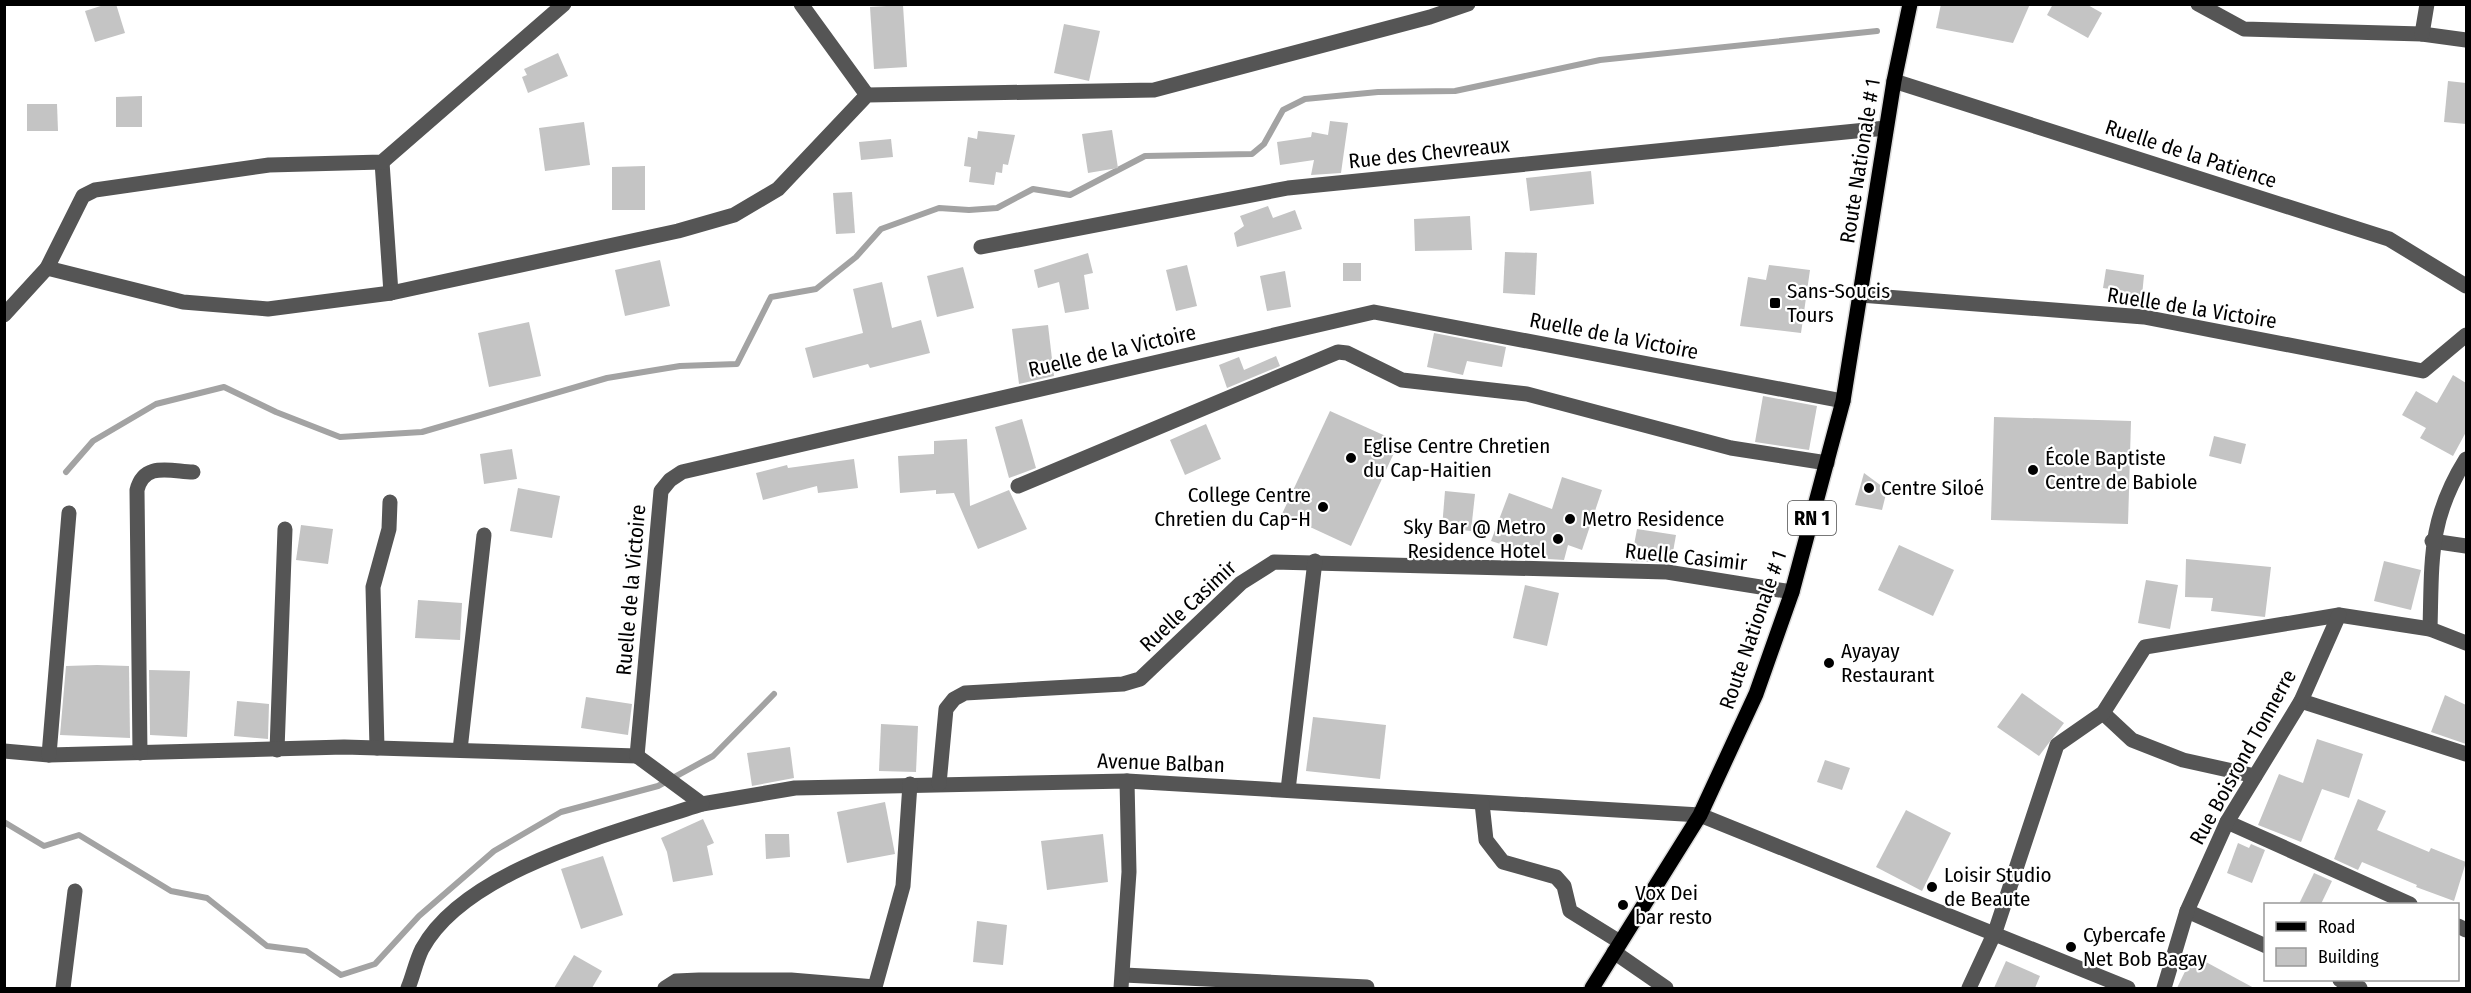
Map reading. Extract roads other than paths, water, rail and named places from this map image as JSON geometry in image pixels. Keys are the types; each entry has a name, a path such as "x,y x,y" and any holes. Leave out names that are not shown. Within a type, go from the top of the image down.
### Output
{"main road":[{"name":"Route Nationale # 1","path":"1592,988 1700,814 1756,694 1792,592 1843,401 1886,128 1910,4"}],"street":[{"path":"4,315 47,268 82,196 95,190 269,165 382,162 564,4"},
{"path":"801,4 867,95"},
{"path":"47,268 183,302 268,309 391,293 678,231 734,215 778,189 867,95 1154,90 1430,17 1468,4"},
{"path":"2198,4 2244,29 2422,34 2466,40"},
{"path":"2422,34 2427,4"},
{"name":"Ruelle de la Patience","path":"1894,81 2389,239 2466,286"},
{"name":"Rue des Chevreaux","path":"981,247 1288,188 1886,128"},
{"path":"382,162 391,293"},
{"name":"Ruelle de la Victoire","path":"1860,295 2144,316 2422,371 2466,335"},
{"name":"Ruelle de la Victoire","path":"638,756 662,491 670,480 682,472 1374,312 1843,401"},
{"path":"1018,486 1338,352 1347,353 1402,380 1527,394 1731,448 1827,463"},
{"path":"2430,629 2432,541 2448,488 2466,459"},
{"path":"140,753 136,490 140,478 148,472 193,472"},
{"path":"377,748 373,587 389,529 390,502"},
{"path":"49,755 69,513"},
{"path":"278,750 285,529"},
{"path":"460,750 484,535"},
{"path":"2432,541 2466,546"},
{"path":"1288,790 1315,561"},
{"name":"Ruelle Casimir","path":"939,784 946,709 954,699 965,693 1123,684 1140,678 1257,571 1274,562 1315,561 1666,572 1792,592"},
{"path":"1969,988 1995,932 2057,745 2103,713 2145,647 2339,615 2430,629 2466,643"},
{"name":"Rue Boisrond Tonnerre","path":"2164,988 2187,911 2227,822 2301,702 2339,615"},
{"path":"2301,702 2466,754"},
{"path":"2103,713 2132,740 2183,760 2255,776"},
{"path":"4,751 49,755 377,748 638,756 702,804"},
{"path":"1127,781 1129,872 1123,982 1367,987"},
{"name":"Avenue Balban","path":"408,988 422,949 446,918 479,892 532,862 702,804 795,788 1127,781 1700,814 2128,988"},
{"path":"665,988 676,981 791,980 875,988 903,886 910,784"},
{"path":"1482,803 1486,840 1503,862 1556,877 1564,886 1570,911 1666,988"},
{"path":"2227,822 2408,903"},
{"path":"63,988 75,891"},
{"path":"2187,911 2264,946"},
{"path":"2343,981 2361,988"}],"waterway":[{"path":"66,472 93,441 156,404 224,387 276,412 340,437 422,432 607,378 680,366 737,364 771,297 816,289 856,257 881,229 939,208 969,210 997,208 1033,189 1070,195 1145,156 1252,154 1264,144 1283,110 1305,99 1378,92 1455,91 1600,60 1877,31"},
{"path":"4,822 44,846 79,835 171,891 207,898 267,946 306,951 341,975 375,964 419,916 494,851 561,812 658,786 713,756 774,694"}],"place":[{"name":"Sans-Soucis Tours","path":"1775,303"},
{"name":"Eglise Centre Chretien du Cap-Haitien","path":"1351,458"},
{"name":"École Baptiste Centre de Babiole","path":"2033,470"},
{"name":"Centre Siloé","path":"1869,488"},
{"name":"College Centre Chretien du Cap-H","path":"1323,507"},
{"name":"Metro Residence","path":"1570,519"},
{"name":"Sky Bar @ Metro Residence Hotel","path":"1558,539"},
{"name":"Ayayay Restaurant","path":"1829,663"},
{"name":"Loisir Studio de Beaute","path":"1932,887"},
{"name":"Vox Dei bar resto","path":"1623,905"},
{"name":"Cybercafe Net Bob Bagay","path":"2071,947"}]}
